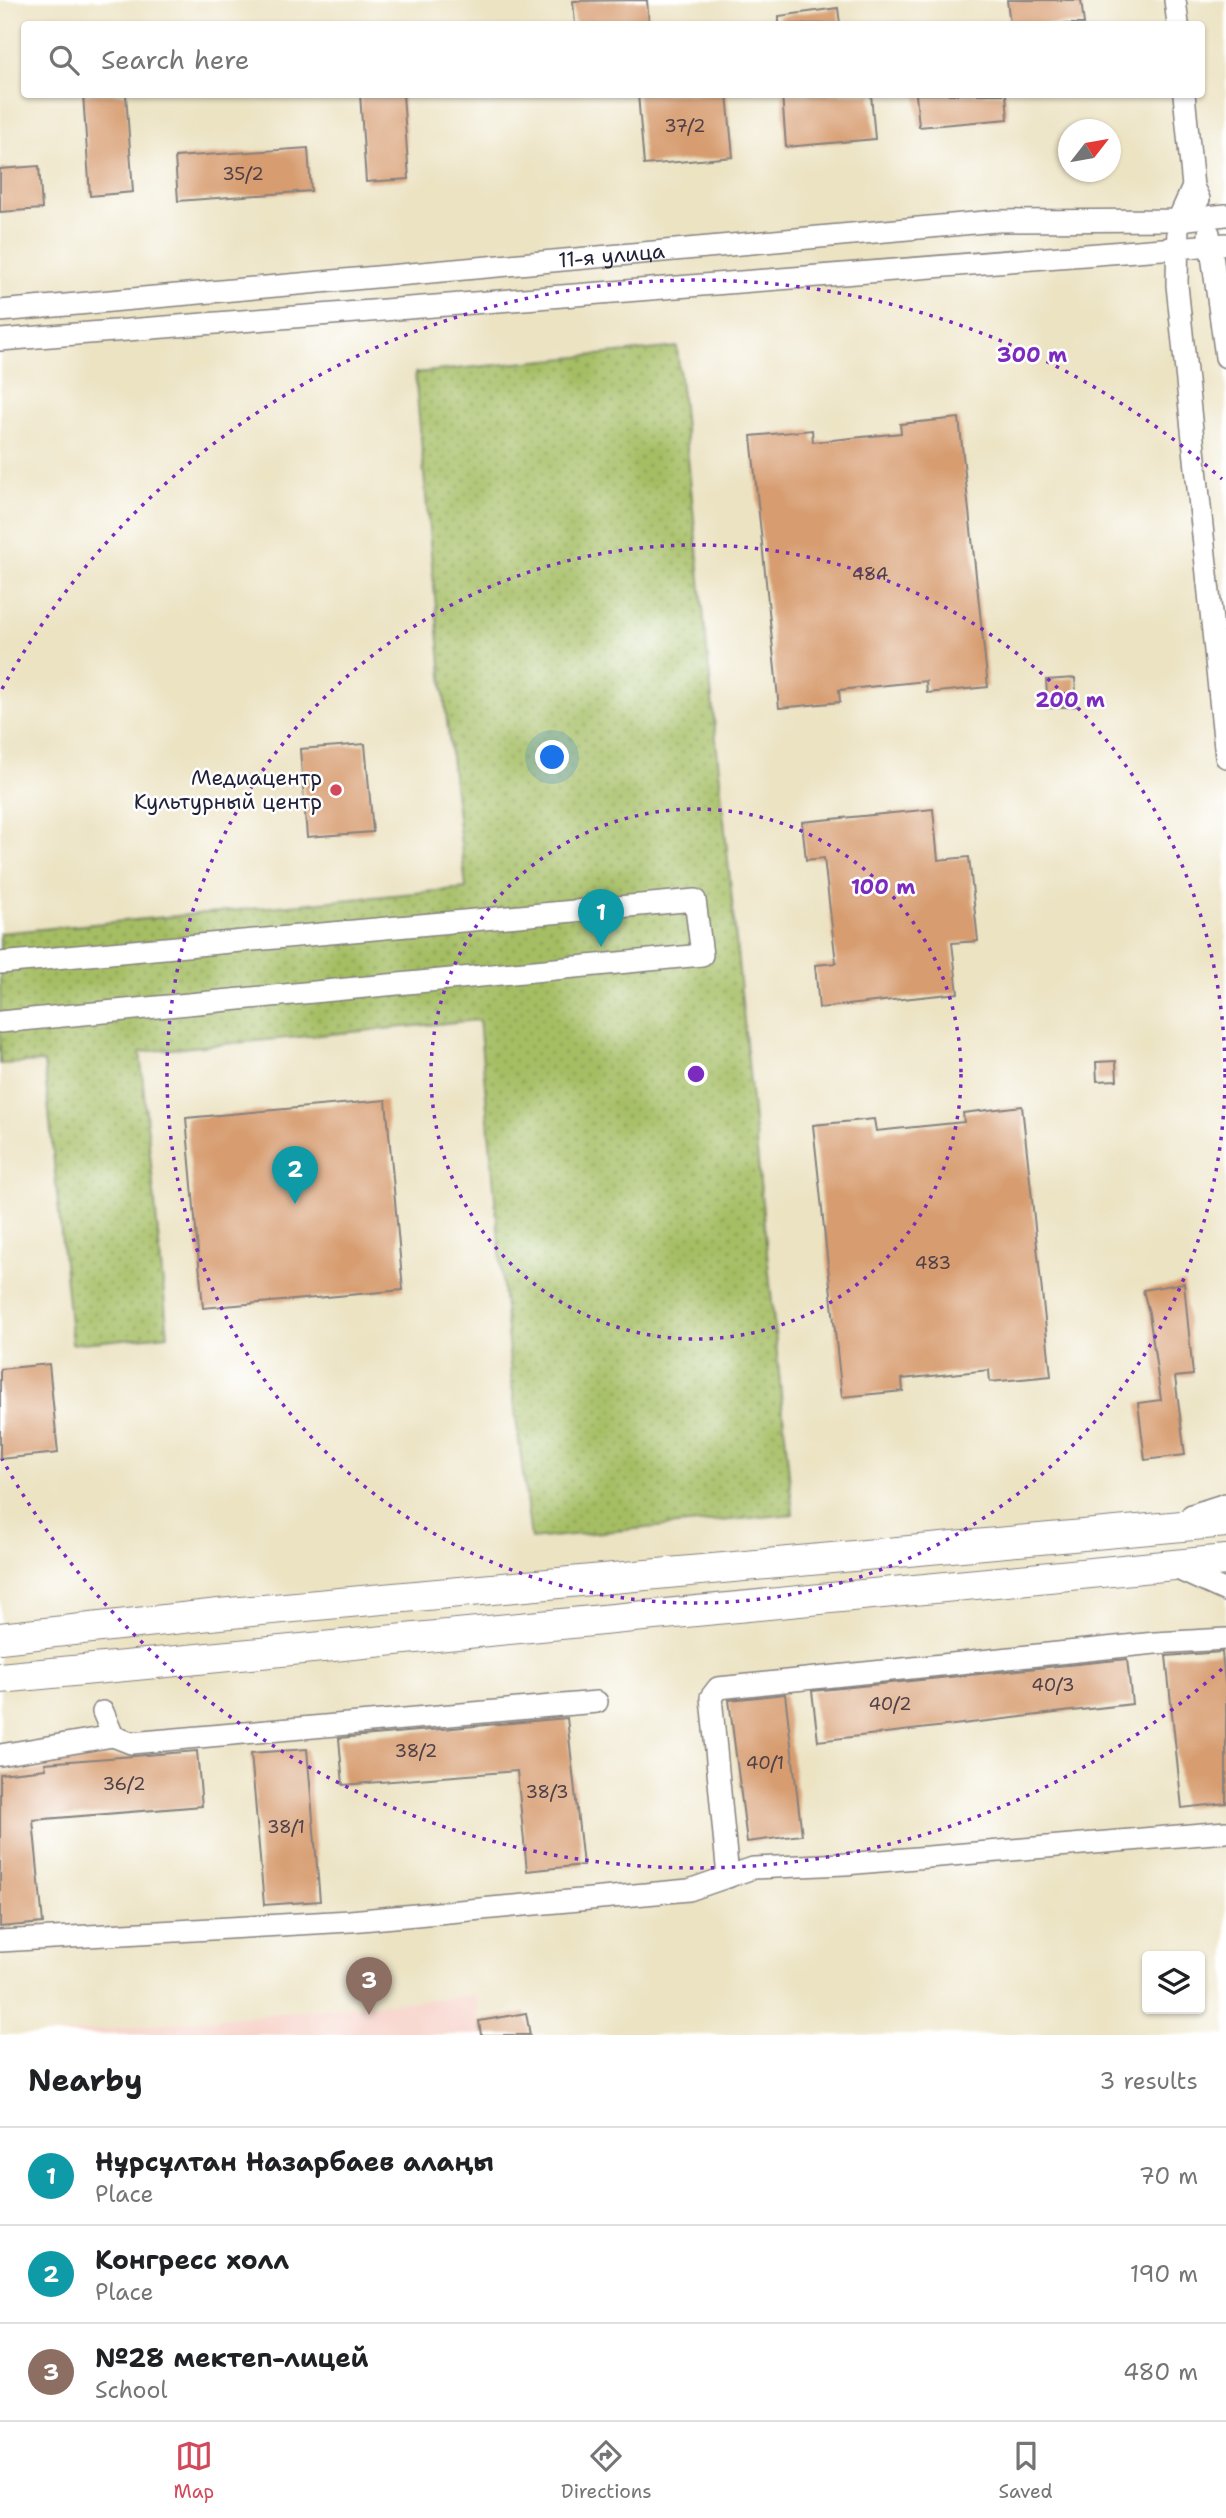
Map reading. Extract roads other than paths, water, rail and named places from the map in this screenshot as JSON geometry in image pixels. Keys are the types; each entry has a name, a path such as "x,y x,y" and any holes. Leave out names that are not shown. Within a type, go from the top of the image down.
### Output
{"street":[{"path":"1175,0 1178,21"},
{"path":"1185,98 1193,187 1178,220 1177,285 1226,757"},
{"path":"1193,187 1217,216 1226,357"},
{"name":"11-я улица","path":"0,312 996,222 1178,220 1217,216"},
{"name":"11-я улица","path":"0,340 1218,245"},
{"path":"0,963 695,900 702,955 0,1022"},
{"path":"1099,1534 1182,1518 1226,1504"},
{"path":"0,1638 219,1614 1226,1522"},
{"path":"0,1678 1226,1560"},
{"path":"1171,1566 1226,1591"},
{"path":"728,1877 711,1697 718,1688 1155,1643 1226,1639"},
{"path":"0,1755 113,1736 131,1743 597,1702"},
{"path":"103,1712 113,1736"},
{"path":"0,1941 350,1921 689,1890 753,1868 845,1864 1226,1832"}],"place":[{"name":"Медиацентр Культурный центр","path":"336,790"},
{"name":"Нұрсұлтан Назарбаев алаңы","path":"601,947"},
{"name":"Конгресс холл","path":"295,1204"},
{"name":"№28 мектеп-лицей","path":"369,2015"}]}
